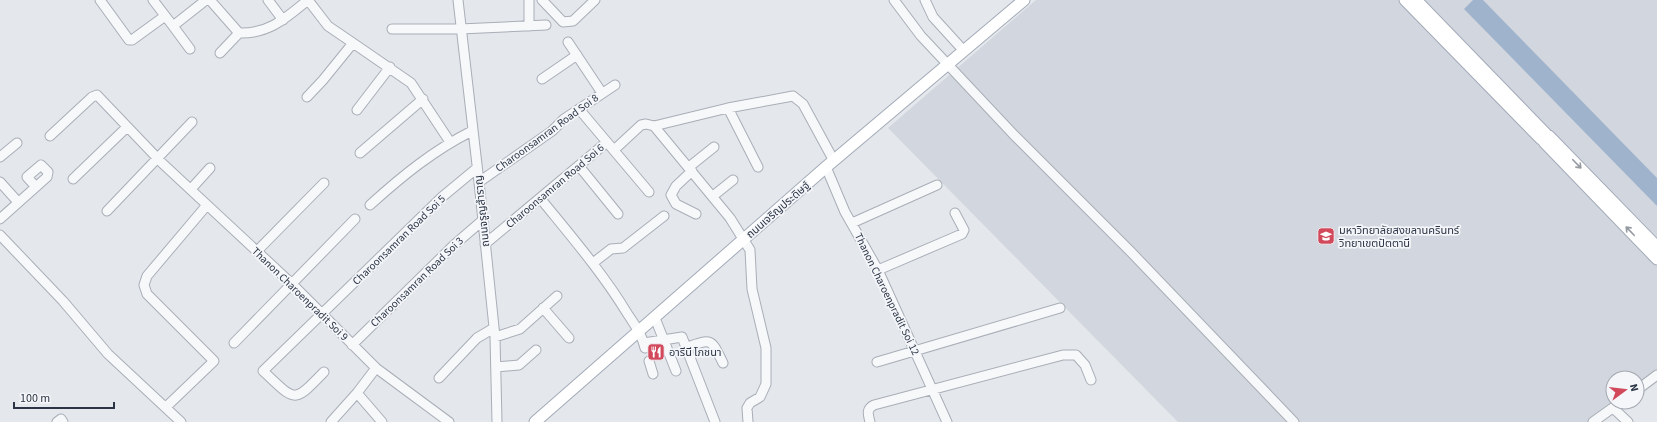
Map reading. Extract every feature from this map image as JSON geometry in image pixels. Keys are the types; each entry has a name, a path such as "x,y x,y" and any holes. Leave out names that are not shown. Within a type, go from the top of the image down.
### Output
{"main road":[{"path":"1405,0 1657,247"},
{"path":"1416,0 1657,260"},
{"name":"ถนนเจริญประดิษฐ์","path":"541,420 744,239 964,51 1019,2"}],"street":[{"path":"100,0 129,40 165,16"},
{"path":"153,0 190,48"},
{"path":"173,26 206,0"},
{"path":"210,0 238,33 253,34 265,30 283,20 308,0 328,26 390,67 411,83 450,142"},
{"path":"268,0 283,20"},
{"name":"ถนนจรูญสำราญ","path":"458,0 460,29 479,182 494,333 497,422"},
{"path":"529,0 529,26"},
{"path":"542,0 562,22 573,21 595,0"},
{"path":"894,0 921,36 1014,135 1131,252 1294,422"},
{"path":"925,0 933,17 964,51"},
{"path":"392,29 460,29 546,25"},
{"path":"220,53 238,33"},
{"path":"568,42 602,94"},
{"path":"307,97 353,43"},
{"path":"542,79 577,55"},
{"path":"357,110 390,67"},
{"name":"Charoonsamran Road Soi 8","path":"479,182 552,131 564,119 615,86"},
{"name":"Thanon Charoenpradit Soi 9","path":"50,136 92,97 97,95 126,128 291,283 376,368 449,422"},
{"name":"Thanon Charoenpradit Soi 12","path":"614,150 641,125 646,124 654,126 728,108 793,96 803,104 830,164 845,212 878,270 934,390 947,422"},
{"path":"360,153 423,99"},
{"path":"728,108 758,167"},
{"path":"579,109 650,192"},
{"path":"107,212 192,122"},
{"path":"654,126 713,196 744,239 751,255 752,289 766,348 766,384 760,397 750,403 747,408 748,422"},
{"path":"73,179 126,128"},
{"path":"370,205 406,173 450,142 472,131"},
{"name":"Charoonsamran Road Soi 6","path":"485,244 608,142"},
{"path":"0,157 17,143"},
{"path":"696,214 676,204 671,195 676,186 691,169 714,147"},
{"path":"579,166 618,214"},
{"path":"190,189 210,168"},
{"name":"Charoonsamran Road Soi 5","path":"324,372 303,394 294,396 288,394 263,371 442,197 477,168"},
{"path":"713,196 733,180"},
{"path":"0,182 18,202"},
{"path":"257,251 324,184"},
{"path":"852,223 937,185"},
{"path":"0,219 36,187"},
{"path":"540,198 593,263 639,332 645,345 663,339 682,337 688,347 715,422"},
{"path":"166,407 214,360 147,294 144,285 147,276 207,205"},
{"path":"878,270 962,234 964,230 955,213"},
{"path":"593,263 611,249 623,248 664,216"},
{"path":"234,343 355,219"},
{"name":"Charoonsamran Road Soi 3","path":"352,345 454,245 483,220"},
{"path":"0,235 63,301 108,354 181,422"},
{"path":"439,378 477,338 494,333 520,329 558,296"},
{"path":"543,308 569,338"},
{"path":"877,362 916,352 1060,308"},
{"path":"655,318 676,371"},
{"path":"688,347 706,341 710,342 714,345 723,363"},
{"path":"496,367 519,365 536,350"},
{"path":"870,422 868,411 869,408 874,405 1072,354 1080,358 1091,380"},
{"path":"649,361 653,374"},
{"path":"331,422 357,393 376,368"},
{"path":"1645,384 1654,377 1657,387"},
{"path":"357,393 382,422"},
{"path":"1593,422 1610,410"},
{"path":"1620,410 1628,422"},
{"path":"57,422 61,419 63,422"}],"shaded area":[{"name":"มหาวิทยาลัยสงขลานครินทร์ วิทยาเขตปัตตานี","path":"1036,0 1657,0 1657,370 1645,380 1645,370 1605,370 1605,410 1607,410 1590,422 1178,422 888,128"}],"water":[{"path":"1473,0 1483,0 1657,178 1657,206 1464,9"}],"place":[{"name":"มหาวิทยาลัยสงขลานครินทร์ วิทยาเขตปัตตานี","path":"1326,236"},
{"name":"อารีนี โภชนา","path":"656,352"}]}
